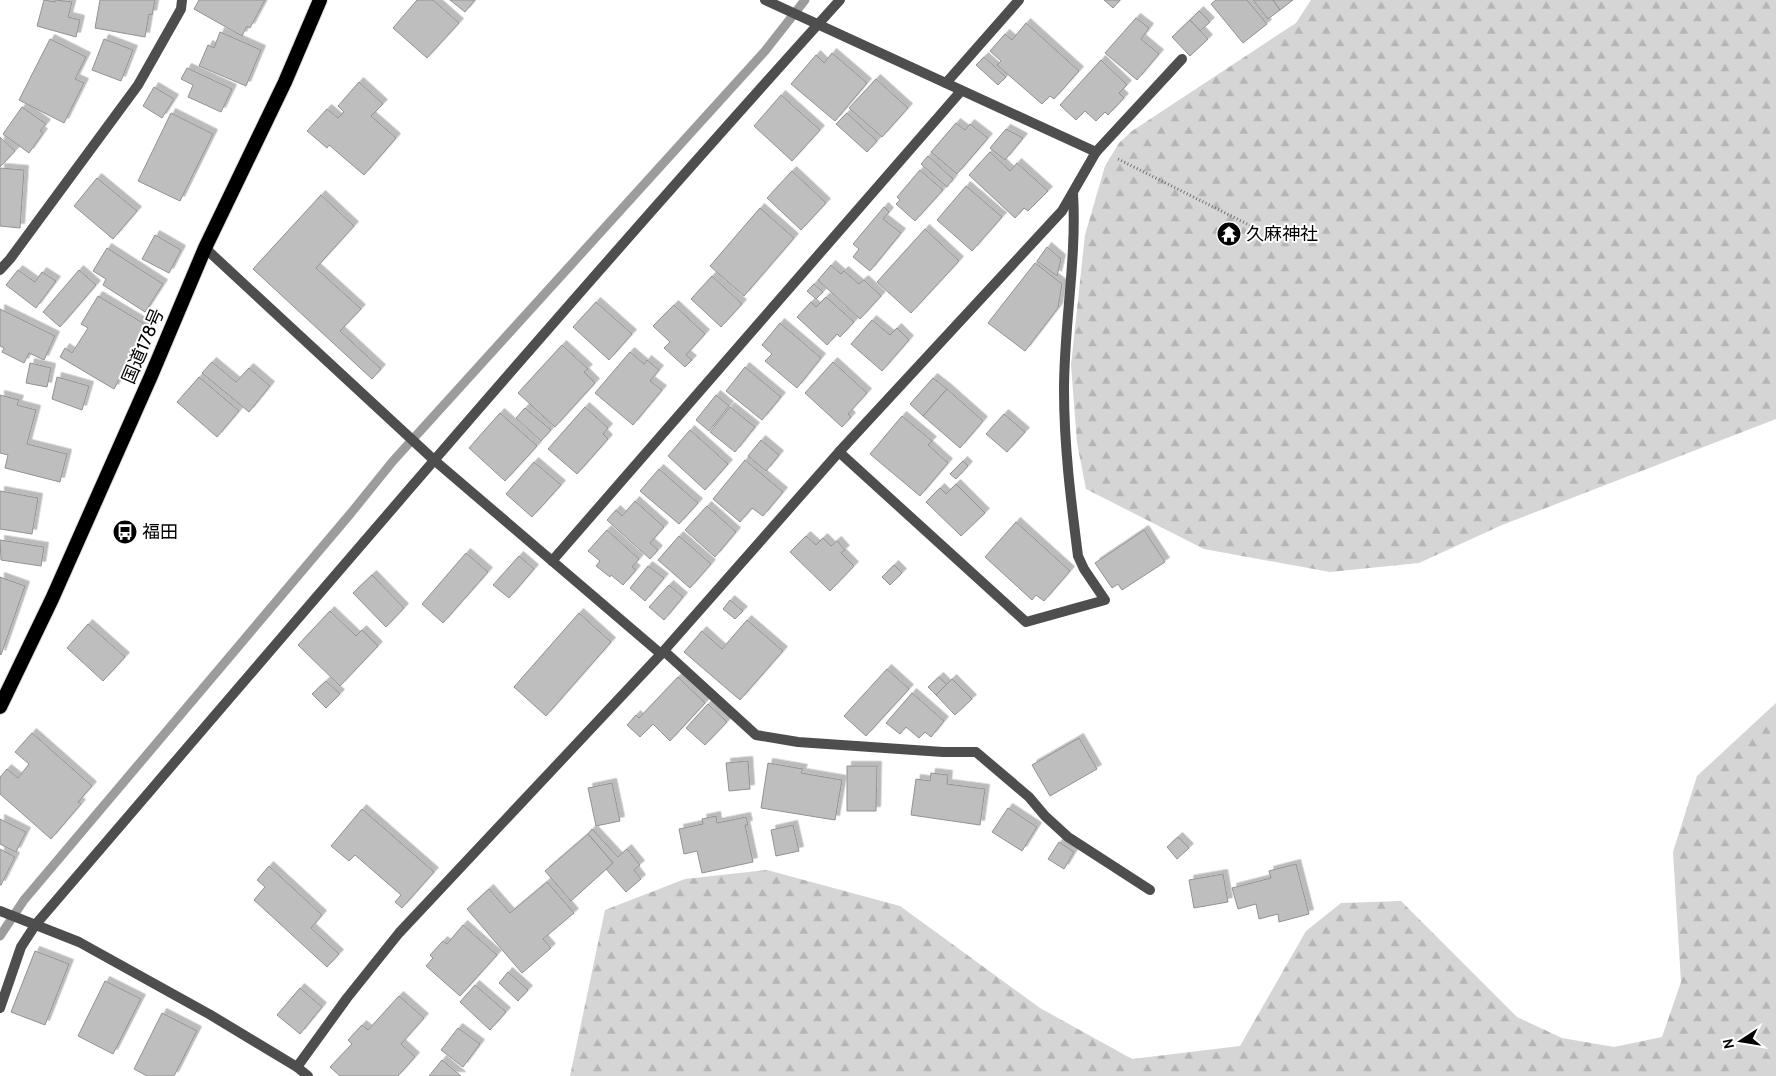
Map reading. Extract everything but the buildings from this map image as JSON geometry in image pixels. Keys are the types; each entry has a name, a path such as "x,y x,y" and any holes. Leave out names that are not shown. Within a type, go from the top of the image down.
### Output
{"highway":[{"name":"国道178号","path":"0,707 56,590 151,376 205,248 285,82 320,0"}],"street":[{"path":"0,270 138,85 181,9 182,0"},
{"path":"0,1008 21,947 36,924 434,460 629,236 840,0"},
{"path":"946,83 1019,0"},
{"path":"770,1 961,91 1097,151"},
{"path":"297,1067 347,998 399,933 662,653 839,452 1062,211 1097,151 1182,59"},
{"path":"552,561 961,91"},
{"path":"839,452 1026,622 1105,600 1084,569 1078,556 1066,457 1064,388 1075,224 1073,192"},
{"path":"205,248 434,460 756,735 798,742 943,752 976,752 1029,797 1045,816 1068,837 1150,890"},
{"path":"0,911 79,942 209,1014 297,1067 308,1076"}],"path":[{"path":"1097,151 1259,230"}],"green space":[{"path":"1311,0 1776,0 1776,419 1502,525 1419,563 1330,572 1204,549 1086,489 1077,443 1071,365 1085,235 1105,166 1119,143 1132,131 1296,23"},
{"path":"1776,703 1776,1076 570,1076 605,910 685,879 767,870 900,906 1040,1008 1132,1059 1240,1046 1306,931 1341,903 1401,901 1517,1017 1562,1038 1614,1047 1662,1037 1681,982 1673,852 1697,776"}],"waterway":[{"path":"0,936 24,900 393,461 765,51 805,0"}],"place":[{"name":"久麻神社","path":"1229,234"},
{"name":"福田","path":"125,532"}]}
